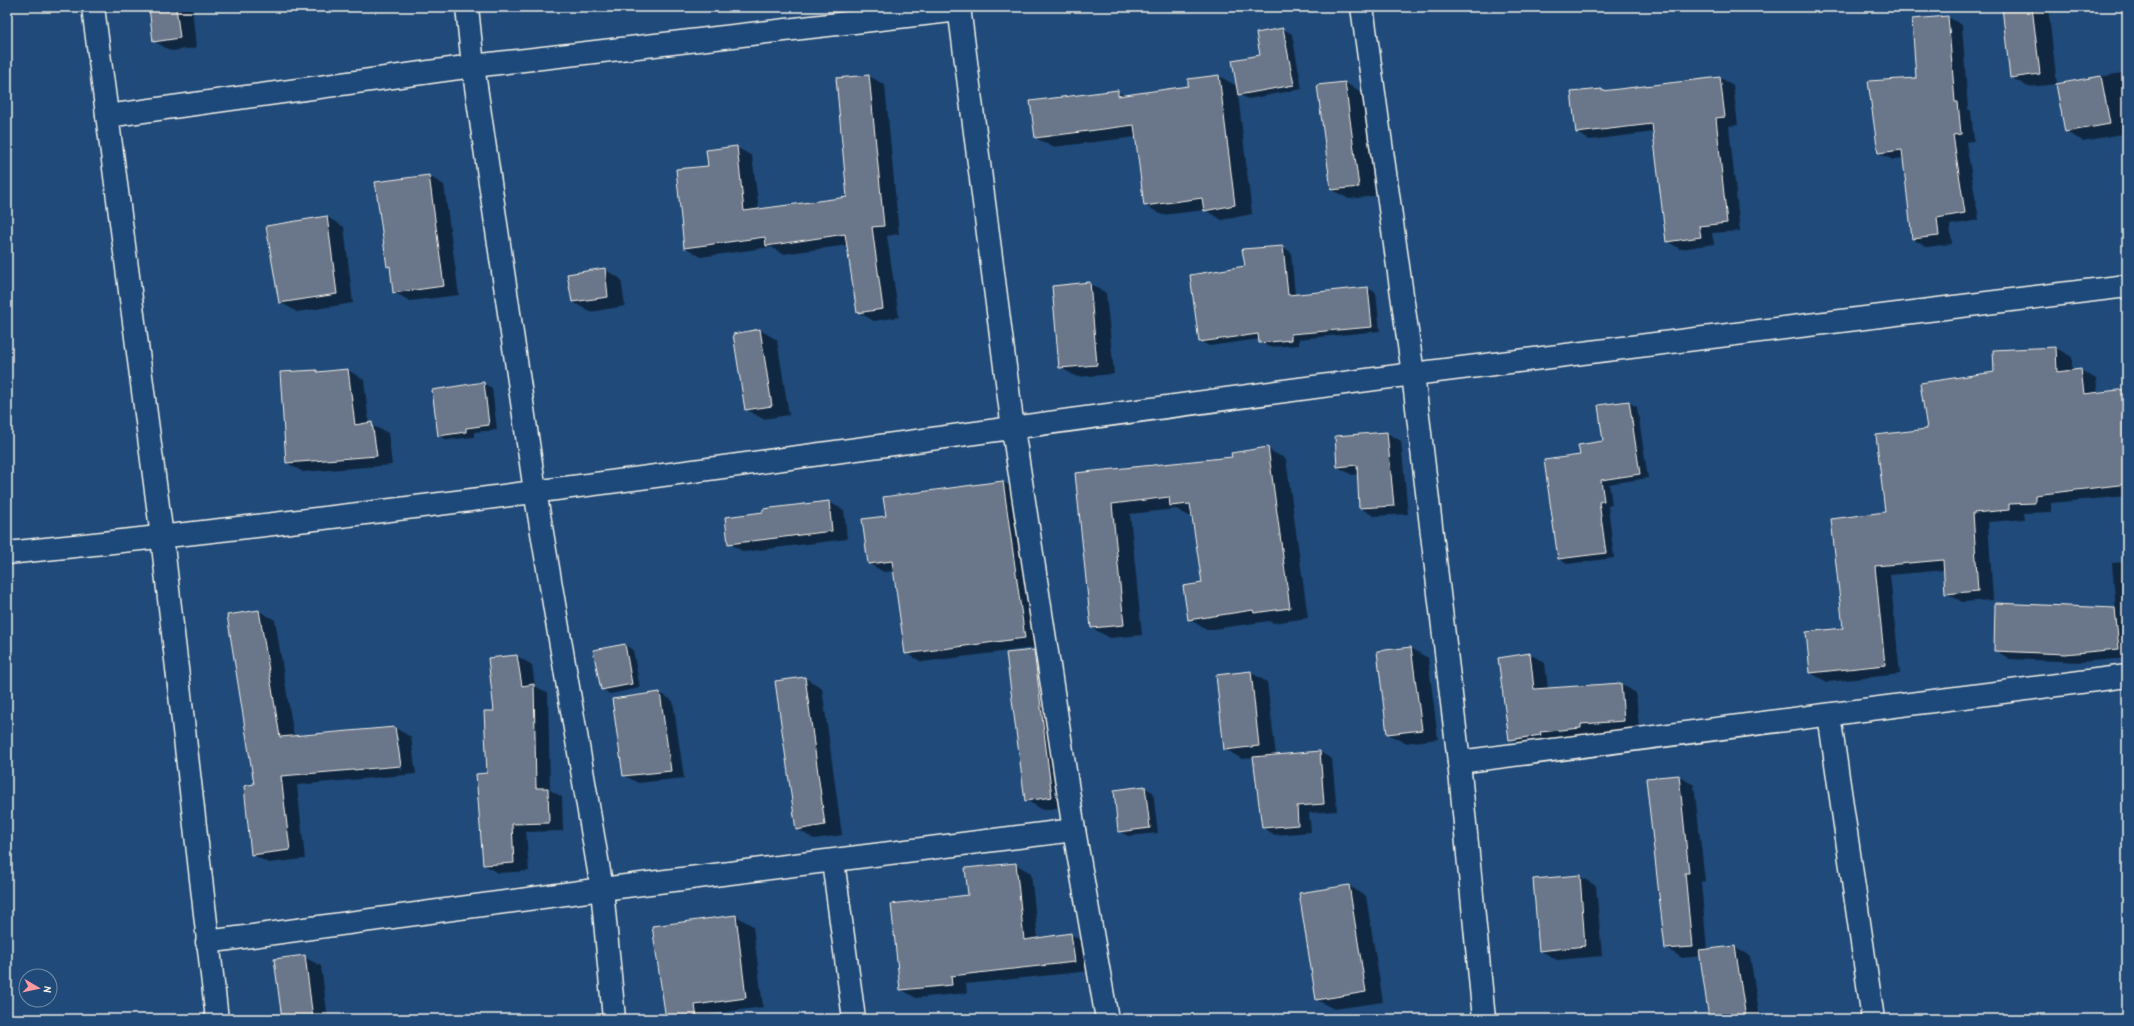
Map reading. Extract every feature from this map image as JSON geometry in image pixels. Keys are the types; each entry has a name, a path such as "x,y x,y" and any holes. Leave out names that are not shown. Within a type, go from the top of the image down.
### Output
{"street":[{"path":"93,7 162,537 217,1019"},
{"path":"467,7 473,66 535,491 602,889 614,1019"},
{"path":"1362,7 1413,374 1459,762 1484,1019"},
{"path":"107,116 473,66 959,8 1014,429 1074,830 1107,1019"},
{"path":"7,553 162,537 535,491 1014,429 1413,374 2127,286"},
{"path":"1459,762 2127,676"},
{"path":"1829,715 1873,1019"},
{"path":"208,942 602,889 1074,830"},
{"path":"833,861 854,1019"}],"building":[{"path":"149,7 176,7 180,38 153,42"},
{"path":"2002,7 2032,7 2040,74 2010,78"},
{"path":"1948,16 1955,102 1958,102 1961,134 1953,135 1965,213 1937,218 1939,236 1912,239 1902,150 1878,153 1868,81 1916,78 1912,19"},
{"path":"1283,28 1294,85 1238,95 1232,60 1260,55 1256,33"},
{"path":"869,75 884,226 872,227 883,309 857,313 845,234 766,246 765,237 684,248 676,169 708,166 706,150 737,146 744,211 847,197 836,78"},
{"path":"1219,75 1235,205 1204,211 1202,198 1144,206 1134,125 1035,138 1030,101 1118,90 1118,96 1188,86 1188,79"},
{"path":"2101,76 2110,124 2065,132 2056,84"},
{"path":"1720,77 1725,117 1716,118 1727,223 1699,226 1701,237 1666,242 1652,124 1576,133 1571,92 1602,89 1602,91"},
{"path":"1345,82 1359,187 1331,190 1317,85"},
{"path":"429,175 444,286 393,293 390,266 387,267 375,182"},
{"path":"327,216 337,294 279,303 266,226"},
{"path":"1283,246 1288,295 1368,287 1372,327 1291,334 1291,340 1259,343 1258,334 1199,342 1190,275 1245,266 1242,249"},
{"path":"605,268 608,297 572,302 567,274"},
{"path":"1090,282 1097,365 1059,368 1052,286"},
{"path":"760,329 772,406 745,410 733,334"},
{"path":"2056,347 2057,372 2081,369 2084,394 2127,389 2127,484 2035,495 2035,503 2009,504 2009,510 1973,513 1978,591 1945,594 1943,560 1875,566 1885,665 1810,673 1806,632 1843,628 1831,519 1885,512 1876,435 1927,429 1920,383 1994,372 1993,350"},
{"path":"348,369 355,425 372,422 377,456 286,463 280,372 317,370 317,372"},
{"path":"484,382 489,425 466,428 466,432 438,436 432,390"},
{"path":"1629,401 1640,474 1601,480 1604,501 1599,502 1606,553 1558,559 1544,460 1580,455 1578,445 1603,441 1598,405"},
{"path":"1387,432 1394,506 1359,508 1357,465 1337,467 1335,436"},
{"path":"1268,447 1290,608 1254,613 1253,610 1188,620 1183,586 1202,583 1190,504 1170,506 1169,497 1112,504 1124,625 1091,628 1075,473 1232,457 1231,453"},
{"path":"1003,481 1025,638 905,654 892,561 868,564 862,519 886,516 883,497"},
{"path":"829,501 832,531 728,544 725,517 763,512 763,509"},
{"path":"1995,603 2115,608 2119,649 2065,654 1994,651"},
{"path":"259,610 280,737 395,727 401,766 281,776 290,850 251,855 244,786 254,784 227,615"},
{"path":"625,644 632,684 601,690 593,650"},
{"path":"1411,647 1422,730 1387,734 1377,651"},
{"path":"1034,650 1052,797 1025,801 1006,653"},
{"path":"1530,653 1534,689 1621,683 1624,721 1581,724 1581,728 1540,732 1541,735 1509,740 1498,658"},
{"path":"517,655 522,686 534,684 536,788 548,788 549,823 512,824 514,863 483,865 476,774 487,773 484,711 494,711 488,658"},
{"path":"1251,671 1259,746 1224,750 1216,675"},
{"path":"805,677 825,825 796,830 775,681"},
{"path":"660,692 671,771 623,776 612,699"},
{"path":"1320,751 1324,804 1297,806 1298,825 1262,828 1253,757"},
{"path":"1679,775 1689,873 1685,873 1692,947 1665,949 1646,778"},
{"path":"1145,786 1150,828 1118,832 1114,790"},
{"path":"1016,863 1024,940 1071,933 1075,962 951,976 952,985 900,990 891,904 968,895 965,868"},
{"path":"1580,875 1585,946 1539,951 1533,879"},
{"path":"1349,885 1366,992 1316,1000 1299,893"},
{"path":"736,915 746,998 695,1005 697,1019 666,1019 652,926"},
{"path":"1735,946 1746,1019 1709,1019 1699,950"},
{"path":"305,955 313,1019 282,1019 274,959"}]}
